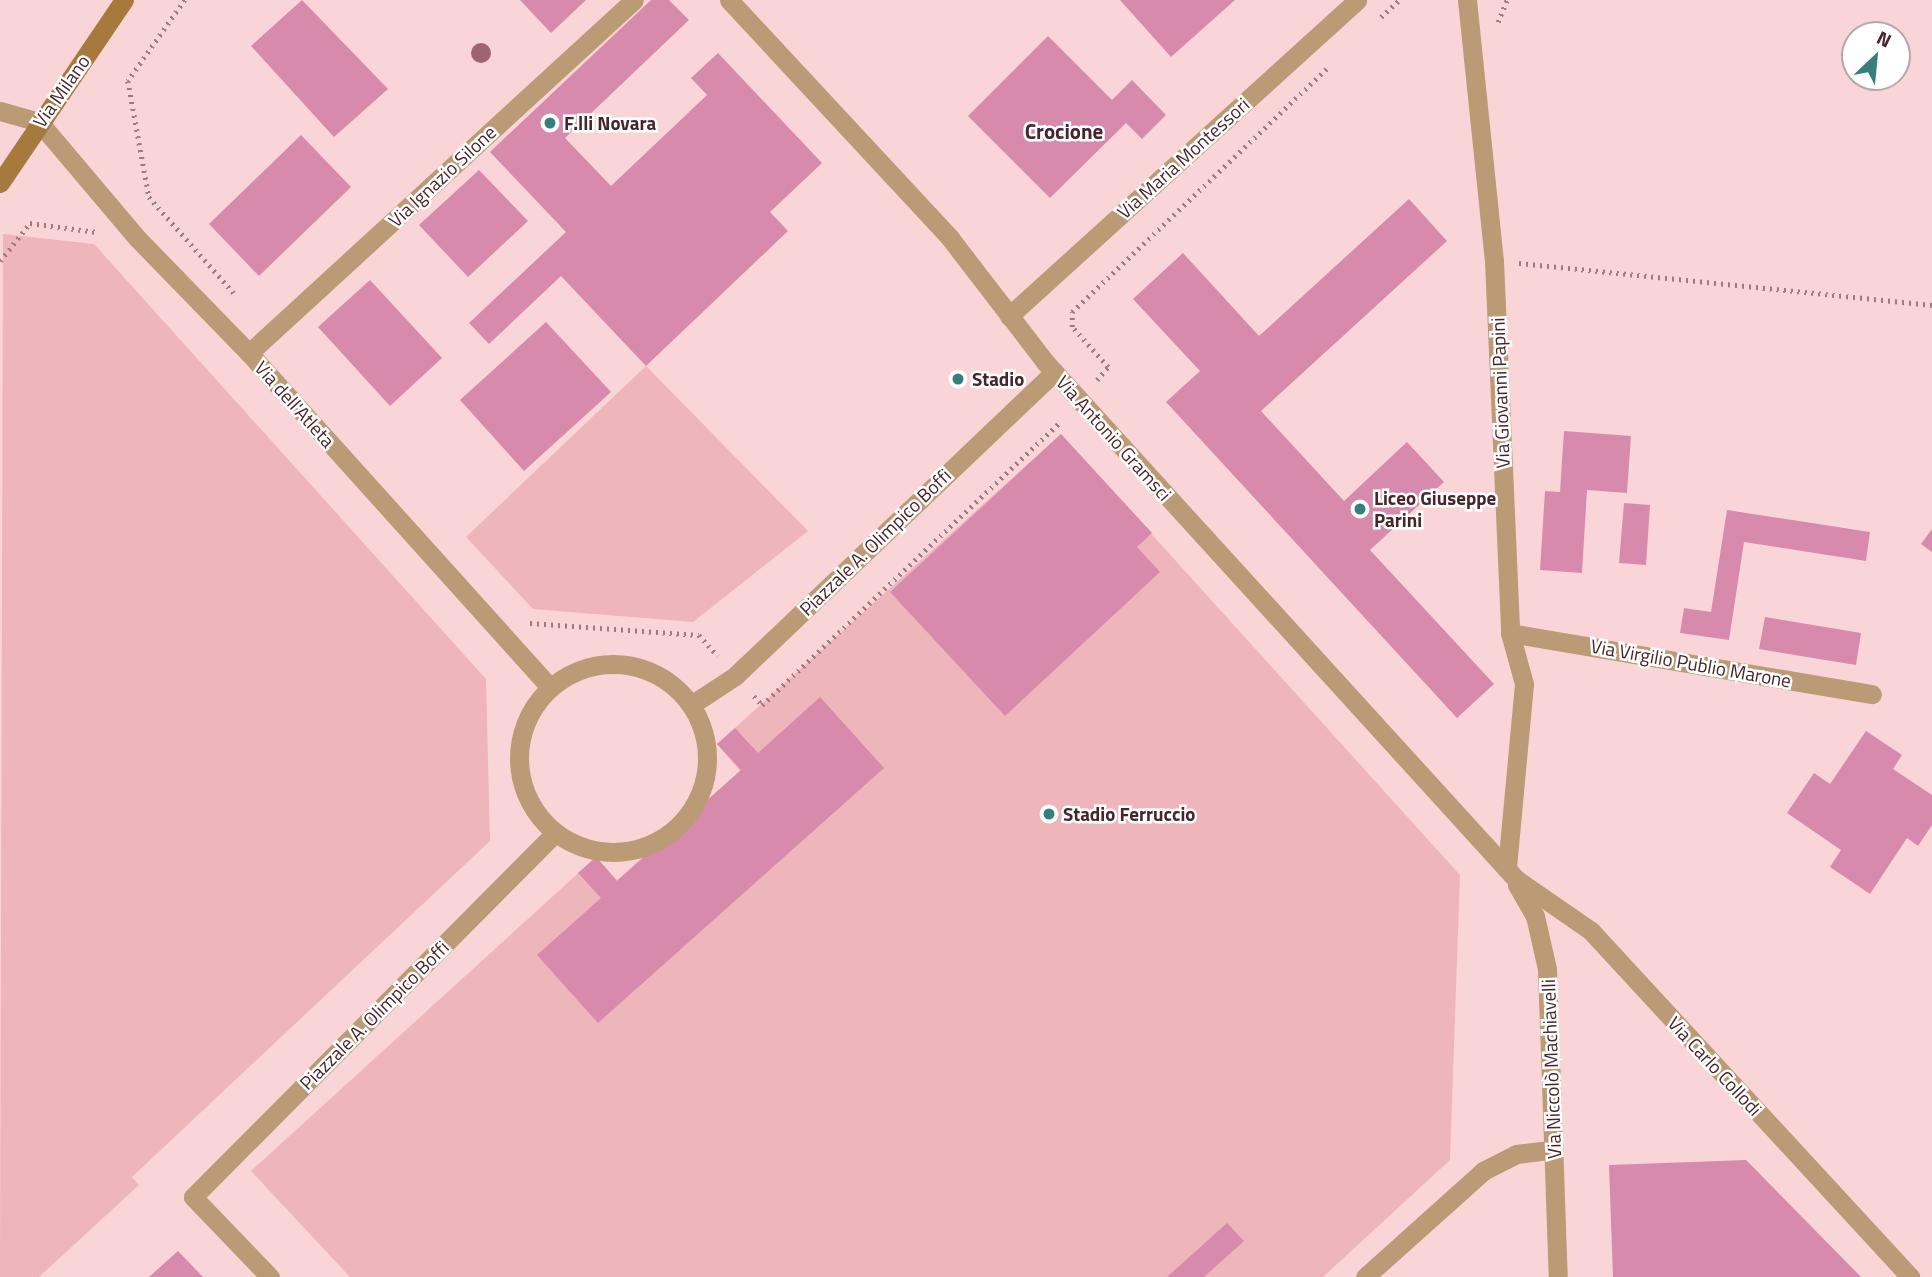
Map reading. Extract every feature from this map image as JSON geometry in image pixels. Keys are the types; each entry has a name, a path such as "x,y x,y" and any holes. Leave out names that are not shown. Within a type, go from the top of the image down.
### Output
{"main road":[{"name":"Via Milano","path":"0,183 38,122 124,0"}],"street":[{"name":"Via Ignazio Silone","path":"249,353 635,0"},
{"name":"Via Antonio Gramsci","path":"729,0 950,238 1009,316 1079,400 1507,869"},
{"name":"Via Maria Montessori","path":"1009,316 1357,0"},
{"name":"Via Giovanni Papini","path":"1467,0 1494,261 1510,632 1524,684 1507,869"},
{"path":"0,111 38,122"},
{"name":"Via dell'Atleta","path":"38,122 138,239 249,353 550,687"},
{"name":"Piazzale A. Olimpico Boffi","path":"691,705 736,676 1054,372"},
{"name":"Via Virgilio Publio Marone","path":"1510,632 1872,694"},
{"path":"606,664 638,667 668,682 691,705 706,744 706,777 682,822 656,842 617,853 584,848 555,833 526,796 518,764 519,744 529,713 550,687 582,668 606,664"},
{"name":"Piazzale A. Olimpico Boffi","path":"270,1277 193,1197 555,833"},
{"name":"Via Niccolò Machiavelli","path":"1507,869 1535,916 1543,942 1558,1277"},
{"name":"Via Carlo Collodi","path":"1507,869 1591,931 1910,1277"},
{"path":"1365,1277 1483,1171 1516,1154 1554,1149"}],"path":[{"path":"185,0 128,81 149,197 235,295"},
{"path":"1379,19 1399,0"},
{"path":"524,615 530,622 699,635 762,705 1079,400 1108,367 1072,327 1072,312 1328,67"},
{"path":"138,239 165,217"},
{"path":"1,258 30,223 78,226 104,234"},
{"path":"1494,261 1932,304"}],"shaded area":[{"path":"3,234 94,244 486,679 490,841 132,1177 139,1185 39,1277 0,1277"},
{"path":"646,366 808,531 693,622 533,609 466,537"},
{"name":"Stadio Ferruccio","path":"1061,434 1460,875 1450,1160 1323,1277 350,1277 251,1171 596,857 617,880 740,771 717,744"}],"building":[{"path":"302,0 388,89 334,137 251,46"},
{"path":"520,0 586,0 551,33"},
{"path":"651,0 669,0 689,20 565,138 611,186 707,95 691,78 718,53 822,163 770,212 788,231 646,366 561,276 489,344 469,323 566,232 490,152"},
{"path":"1120,0 1235,0 1171,57"},
{"path":"1048,36 1112,100 1132,80 1166,115 1142,139 1126,123 1050,198 968,116"},
{"path":"301,135 351,187 259,276 209,224"},
{"path":"479,170 528,221 468,277 419,225"},
{"path":"1409,199 1447,241 1261,411 1344,501 1407,442 1444,482 1370,550 1494,684 1457,718 1166,402 1200,371 1133,299 1183,253 1259,336"},
{"path":"370,280 442,358 390,406 318,327"},
{"path":"546,322 611,392 524,471 460,400"},
{"path":"1564,431 1631,436 1627,493 1587,490 1582,573 1540,570 1545,491 1560,492"},
{"path":"1061,434 1152,533 1137,547 1160,572 1005,716 890,592"},
{"path":"1624,503 1650,505 1646,565 1619,563"},
{"path":"1727,510 1870,532 1866,561 1744,542 1729,640 1680,633 1684,608 1711,612"},
{"path":"1932,529 1932,552 1921,544"},
{"path":"1765,617 1861,633 1856,665 1759,649"},
{"path":"820,697 884,768 598,1023 537,955 601,898 578,873 596,857 617,881 741,770 717,744 735,728 758,753"},
{"path":"1866,731 1902,755 1893,769 1932,795 1932,825 1918,846 1907,838 1870,894 1830,867 1841,850 1787,813 1814,773 1830,784"},
{"path":"1746,1160 1861,1277 1613,1277 1609,1165"},
{"path":"1227,1223 1244,1241 1204,1277 1167,1277"},
{"path":"178,1251 203,1277 149,1277"}],"place":[{"name":"F.lli Novara","path":"550,123"},
{"name":"Stadio","path":"958,379"},
{"name":"Liceo Giuseppe Parini","path":"1360,509"},
{"name":"Stadio Ferruccio","path":"1049,814"}],"district":[{"name":"Crocione","path":"1064,131"}]}
